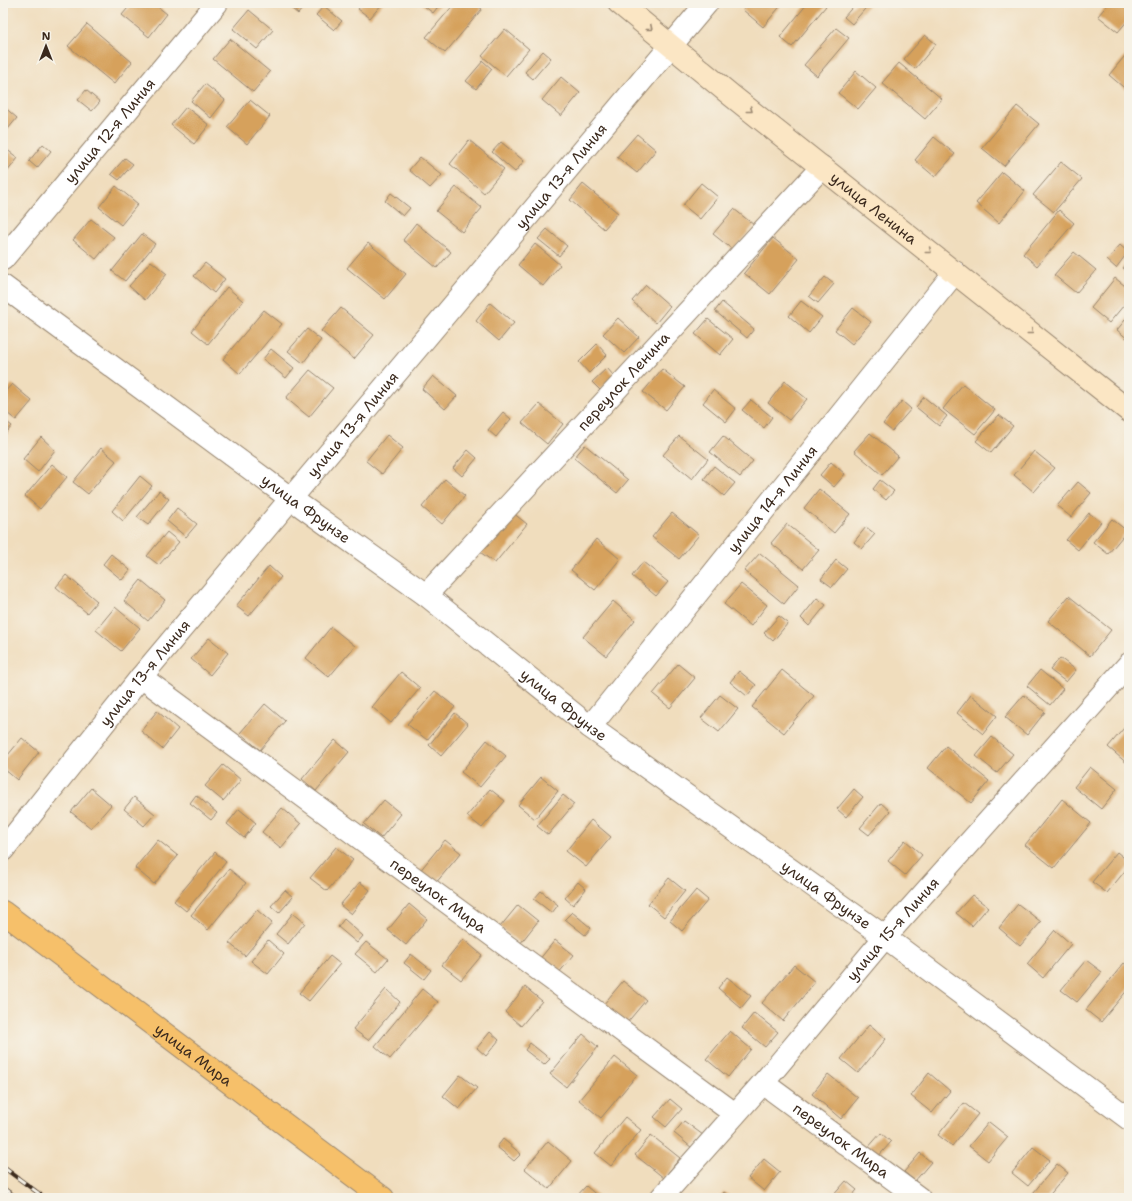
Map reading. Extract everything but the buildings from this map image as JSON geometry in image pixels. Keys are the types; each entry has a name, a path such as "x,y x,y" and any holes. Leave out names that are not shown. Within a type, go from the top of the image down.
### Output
{"main road":[{"name":"улица Ленина","path":"619,3 1129,412"},
{"name":"улица Мира","path":"3,912 383,1198"}],"street":[{"name":"улица 12-я Линия","path":"3,259 217,3"},
{"name":"улица 13-я Линия","path":"3,850 141,677 707,3"},
{"name":"переулок Ленина","path":"426,595 822,167"},
{"name":"улица 14-я Линия","path":"590,727 955,272"},
{"name":"улица Фрунзе","path":"3,286 290,498 426,595 590,727 884,937 1129,1119"},
{"name":"улица 15-я Линия","path":"661,1198 763,1083 884,937 1129,664"},
{"name":"переулок Мира","path":"141,677 734,1114"},
{"name":"переулок Мира","path":"763,1083 919,1198"}],"railway":[{"path":"3,1167 45,1198"},
{"path":"3,1188 17,1198"}]}
